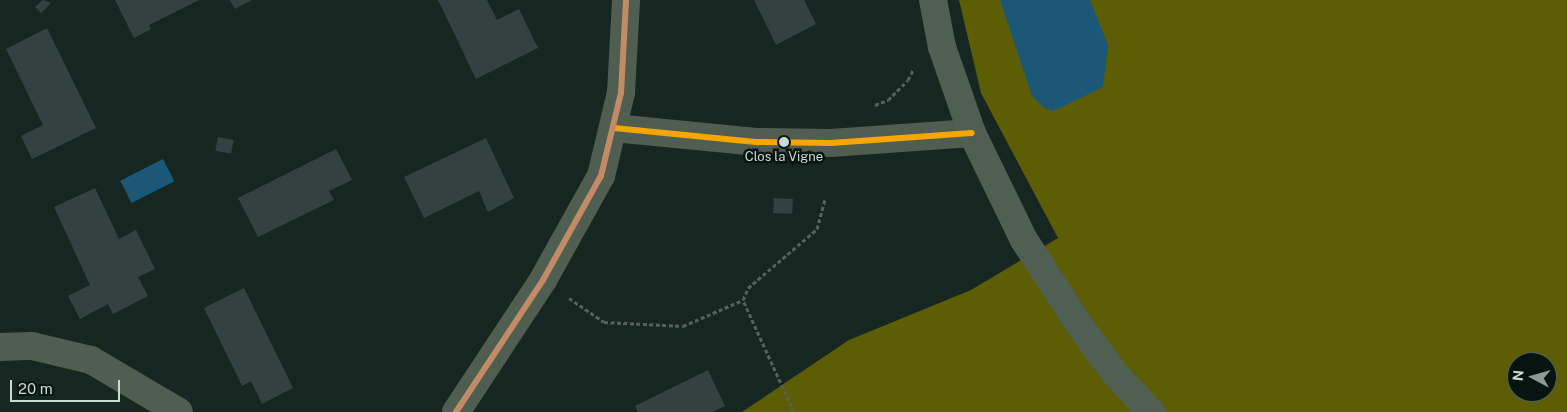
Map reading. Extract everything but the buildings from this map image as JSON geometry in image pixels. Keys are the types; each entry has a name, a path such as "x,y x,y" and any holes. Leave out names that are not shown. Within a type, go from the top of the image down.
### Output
{"street":[{"path":"456,412 543,280 601,176 621,93 626,0"},
{"path":"933,0 942,47 972,133 1024,240 1082,329 1117,376 1151,412"},
{"path":"614,128 767,142 831,143 972,133"},
{"path":"0,347 32,346 91,360 179,412"}],"path":[{"path":"871,106 888,100 908,80 915,65"},
{"path":"543,280 604,322 683,326 743,300 748,288 817,229 825,199"},
{"path":"743,300 794,412"}],"shaded area":[{"path":"959,0 1567,0 1567,412 742,412 849,340 971,290 1058,238 981,93"}],"water":[{"path":"1000,0 1090,0 1108,45 1103,87 1052,111 1043,107 1032,96"},
{"path":"163,159 174,181 132,203 120,181"}],"transit line":[{"path":"456,412 543,280 601,176 621,93 626,0"},
{"path":"614,128 758,142 831,143 972,133"}],"place":[{"name":"Clos la Vigne","path":"784,142"}]}
